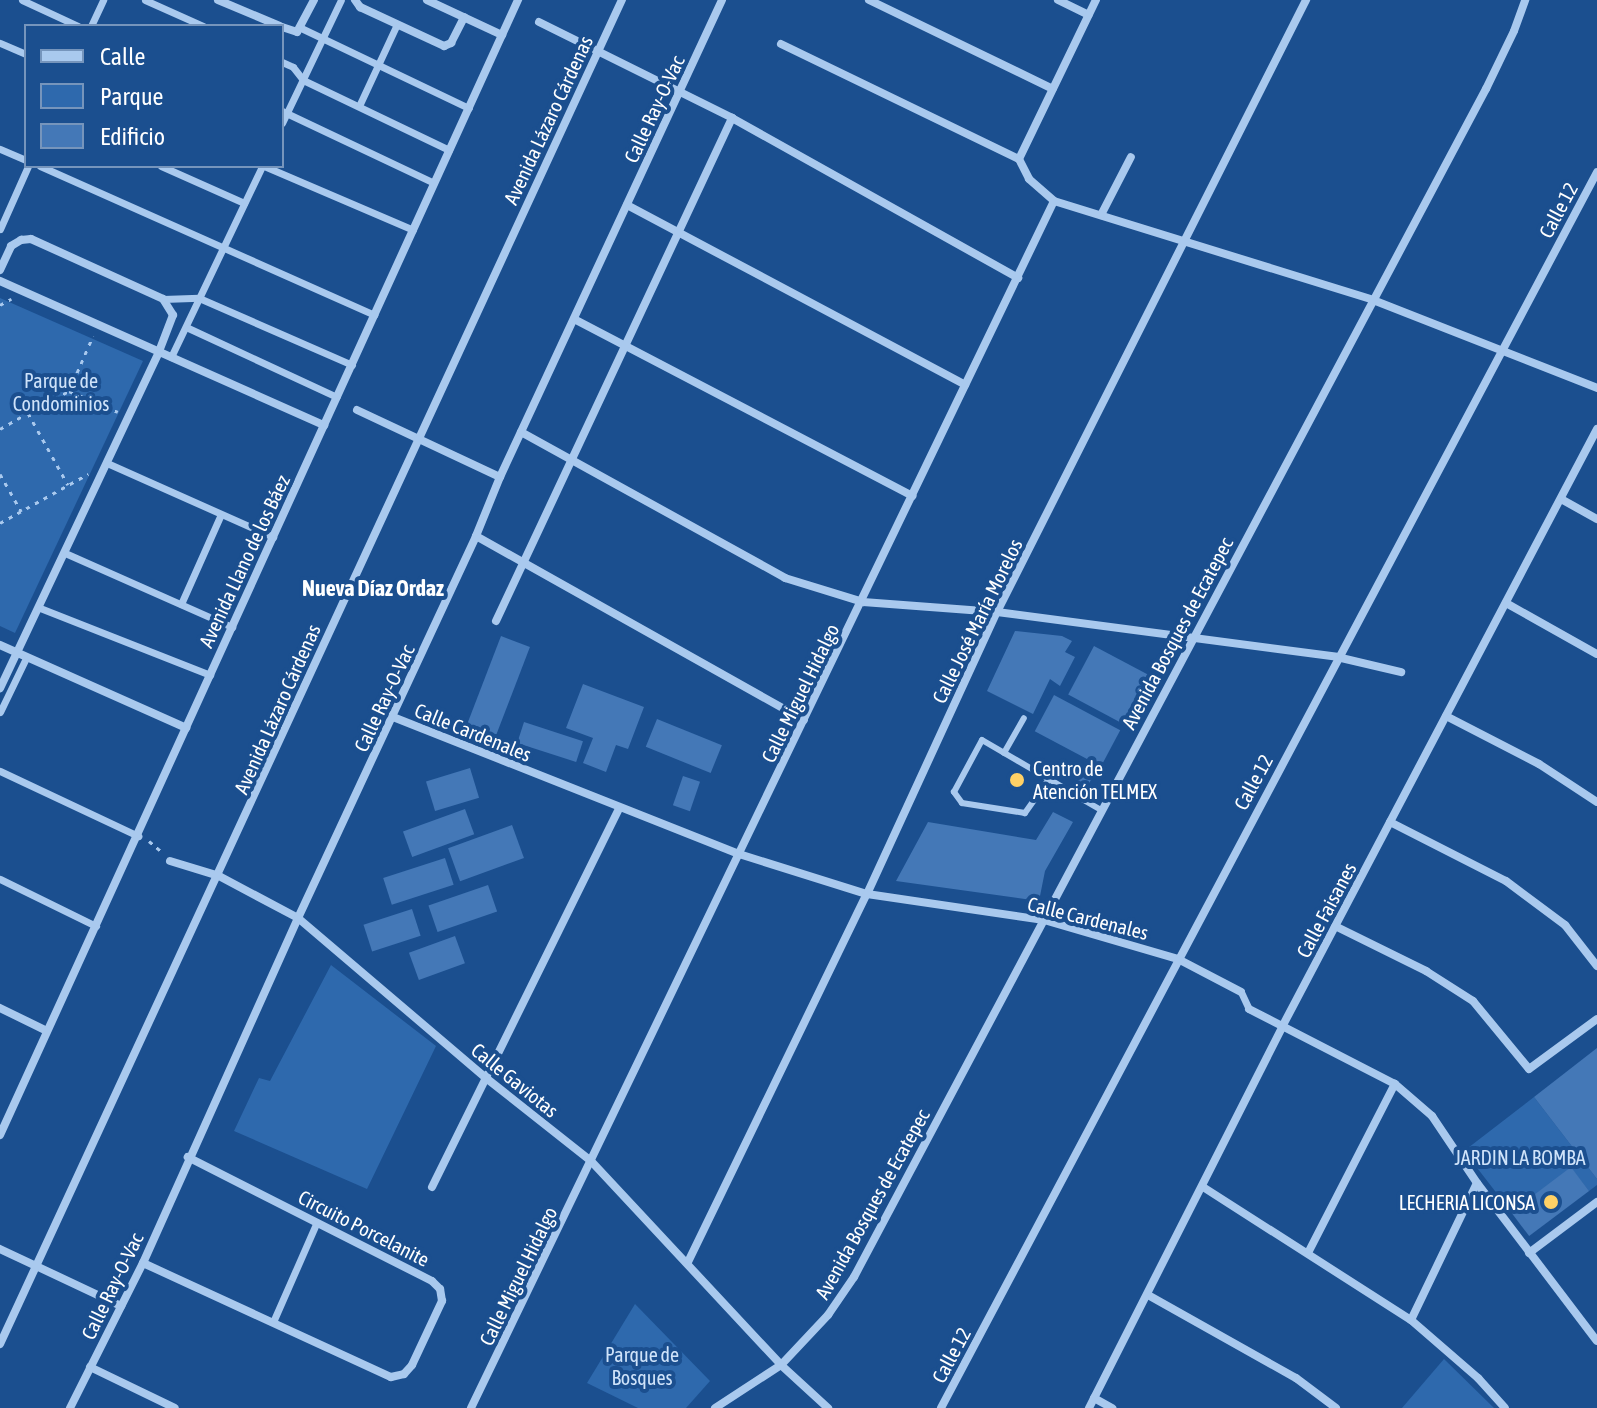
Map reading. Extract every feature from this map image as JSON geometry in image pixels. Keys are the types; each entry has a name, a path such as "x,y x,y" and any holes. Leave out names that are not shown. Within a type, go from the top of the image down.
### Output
{"street":[{"path":"22,0 74,24"},
{"path":"92,24 103,0"},
{"path":"145,0 199,24"},
{"path":"218,0 276,24"},
{"path":"284,27 297,32 314,0"},
{"path":"341,0 303,80 284,112 434,183"},
{"path":"355,0 360,7 444,46 451,43 464,17"},
{"path":"427,0 502,35"},
{"name":"Avenida Llano de los Báez","path":"0,1135 518,0"},
{"name":"Avenida Lázaro Cárdenas","path":"0,1344 622,0"},
{"name":"Calle Ray-O-Vac","path":"70,1408 143,1263 188,1157 722,0"},
{"path":"869,0 1053,89"},
{"path":"1058,0 1089,15"},
{"path":"1019,159 1096,0"},
{"name":"Calle José María Morelos","path":"688,1262 867,894 997,612 1306,0"},
{"name":"Avenida Bosques de Ecatepec","path":"715,1408 781,1365 828,1315 854,1277 1486,89 1525,0"},
{"path":"539,22 732,118 1018,278"},
{"path":"359,106 397,24"},
{"path":"301,28 469,108"},
{"path":"0,43 24,53"},
{"path":"781,44 1019,159 1029,179 1054,201 1373,300 1597,388"},
{"path":"284,63 293,67 303,80 449,150"},
{"path":"496,621 732,118"},
{"path":"0,149 24,159"},
{"path":"1101,215 1131,157"},
{"path":"0,229 27,168"},
{"path":"44,168 374,315"},
{"path":"165,168 244,203"},
{"path":"171,357 262,168"},
{"path":"268,168 413,230"},
{"name":"Calle 12","path":"941,1408 1597,172"},
{"name":"Calle Miguel Hidalgo","path":"471,1408 863,602 1054,201"},
{"path":"627,205 965,385"},
{"path":"0,270 4,253 11,246 31,239 163,299 199,298 352,365"},
{"path":"0,281 324,425"},
{"path":"0,712 40,608 159,352 173,315 163,299"},
{"path":"574,319 912,496"},
{"path":"186,327 337,397"},
{"path":"357,410 500,477"},
{"name":"Calle Faisanes","path":"1089,1408 1282,1027 1597,429"},
{"path":"521,432 785,578 863,602 997,612 1337,657 1401,672"},
{"path":"107,463 273,537"},
{"path":"1561,499 1597,519"},
{"path":"181,604 221,514"},
{"path":"476,536 804,720"},
{"path":"65,553 232,627"},
{"path":"1506,603 1597,654"},
{"path":"40,608 210,675"},
{"path":"0,645 186,728"},
{"path":"0,688 22,656"},
{"path":"1446,716 1539,764 1597,802"},
{"name":"Calle Cardenales","path":"393,717 739,854 867,894 1044,920 1178,959 1241,992 1249,1009 1395,1084 1432,1116 1477,1183 1597,1341"},
{"path":"0,771 138,836"},
{"path":"432,1187 619,809"},
{"path":"1390,822 1506,881 1565,925 1597,966"},
{"name":"Calle Gaviotas","path":"170,861 219,876 298,918 486,1078 591,1161 781,1365 828,1408"},
{"path":"0,879 96,926"},
{"path":"1335,926 1426,971 1473,1001 1529,1069 1597,1019"},
{"path":"0,1008 47,1031"},
{"path":"1309,1251 1395,1084"},
{"name":"Circuito Porcelanite","path":"143,1263 391,1377 404,1374 412,1365 442,1301 440,1289 432,1281 188,1157"},
{"path":"1411,1320 1477,1183"},
{"path":"1203,1187 1309,1251 1411,1320 1478,1378 1505,1408"},
{"path":"1529,1253 1597,1202"},
{"path":"273,1322 317,1222"},
{"path":"0,1249 121,1306"},
{"path":"1148,1295 1296,1378 1336,1408"},
{"path":"90,1367 175,1408"},
{"path":"1094,1398 1112,1408"}],"lane":[{"path":"1004,753 1024,718"},
{"path":"1049,779 1025,813 962,803 954,792 982,740 1049,779 1101,810"}],"path":[{"path":"0,429 69,391 98,324"},
{"path":"69,391 129,417"},
{"path":"28,413 68,485"},
{"path":"0,523 107,463"},
{"path":"0,474 21,511"},
{"path":"138,836 151,841 170,861"}],"green space":[{"name":"Parque de Condominios","path":"0,298 143,361 15,633 0,626"},
{"path":"331,965 436,1046 367,1189 234,1131 259,1078 270,1081"},
{"name":"JARDIN LA BOMBA","path":"1534,1097 1597,1179 1597,1185 1589,1191 1571,1168 1512,1213 1464,1151"},
{"name":"Parque de Bosques","path":"635,1304 710,1381 686,1408 638,1408 587,1383"},
{"path":"1444,1359 1494,1408 1402,1408"}],"building":[{"path":"1015,631 1062,636 1072,641 1065,652 1075,657 1060,686 1050,679 1033,714 987,691"},
{"path":"501,636 530,647 496,735 467,724"},
{"path":"1094,646 1149,675 1123,724 1068,695"},
{"path":"583,684 644,707 628,749 616,745 606,772 583,763 593,738 566,728"},
{"path":"1054,695 1120,730 1101,766 1035,731"},
{"path":"657,719 722,745 711,773 646,747"},
{"path":"524,722 583,741 576,762 517,743"},
{"path":"1076,765 1094,774 1088,786 1070,777"},
{"path":"470,768 479,798 435,811 426,781"},
{"path":"683,776 700,782 690,811 673,805"},
{"path":"465,809 474,834 412,857 403,832"},
{"path":"1053,812 1073,822 1045,871 1039,901 896,881 928,822 1036,840"},
{"path":"512,825 524,858 460,881 448,848"},
{"path":"445,858 454,885 392,905 383,878"},
{"path":"488,885 497,911 438,932 428,906"},
{"path":"412,909 421,936 372,951 363,925"},
{"path":"455,936 465,963 419,980 409,953"},
{"path":"1597,1048 1597,1179 1534,1097"},
{"name":"LECHERIA LICONSA","path":"1571,1167 1589,1191 1529,1236 1511,1212"}],"place":[{"name":"Centro de Atención TELMEX","path":"1017,780"},
{"name":"LECHERIA LICONSA","path":"1551,1202"}],"district":[{"name":"Nueva Díaz Ordaz","path":"373,589"}]}
